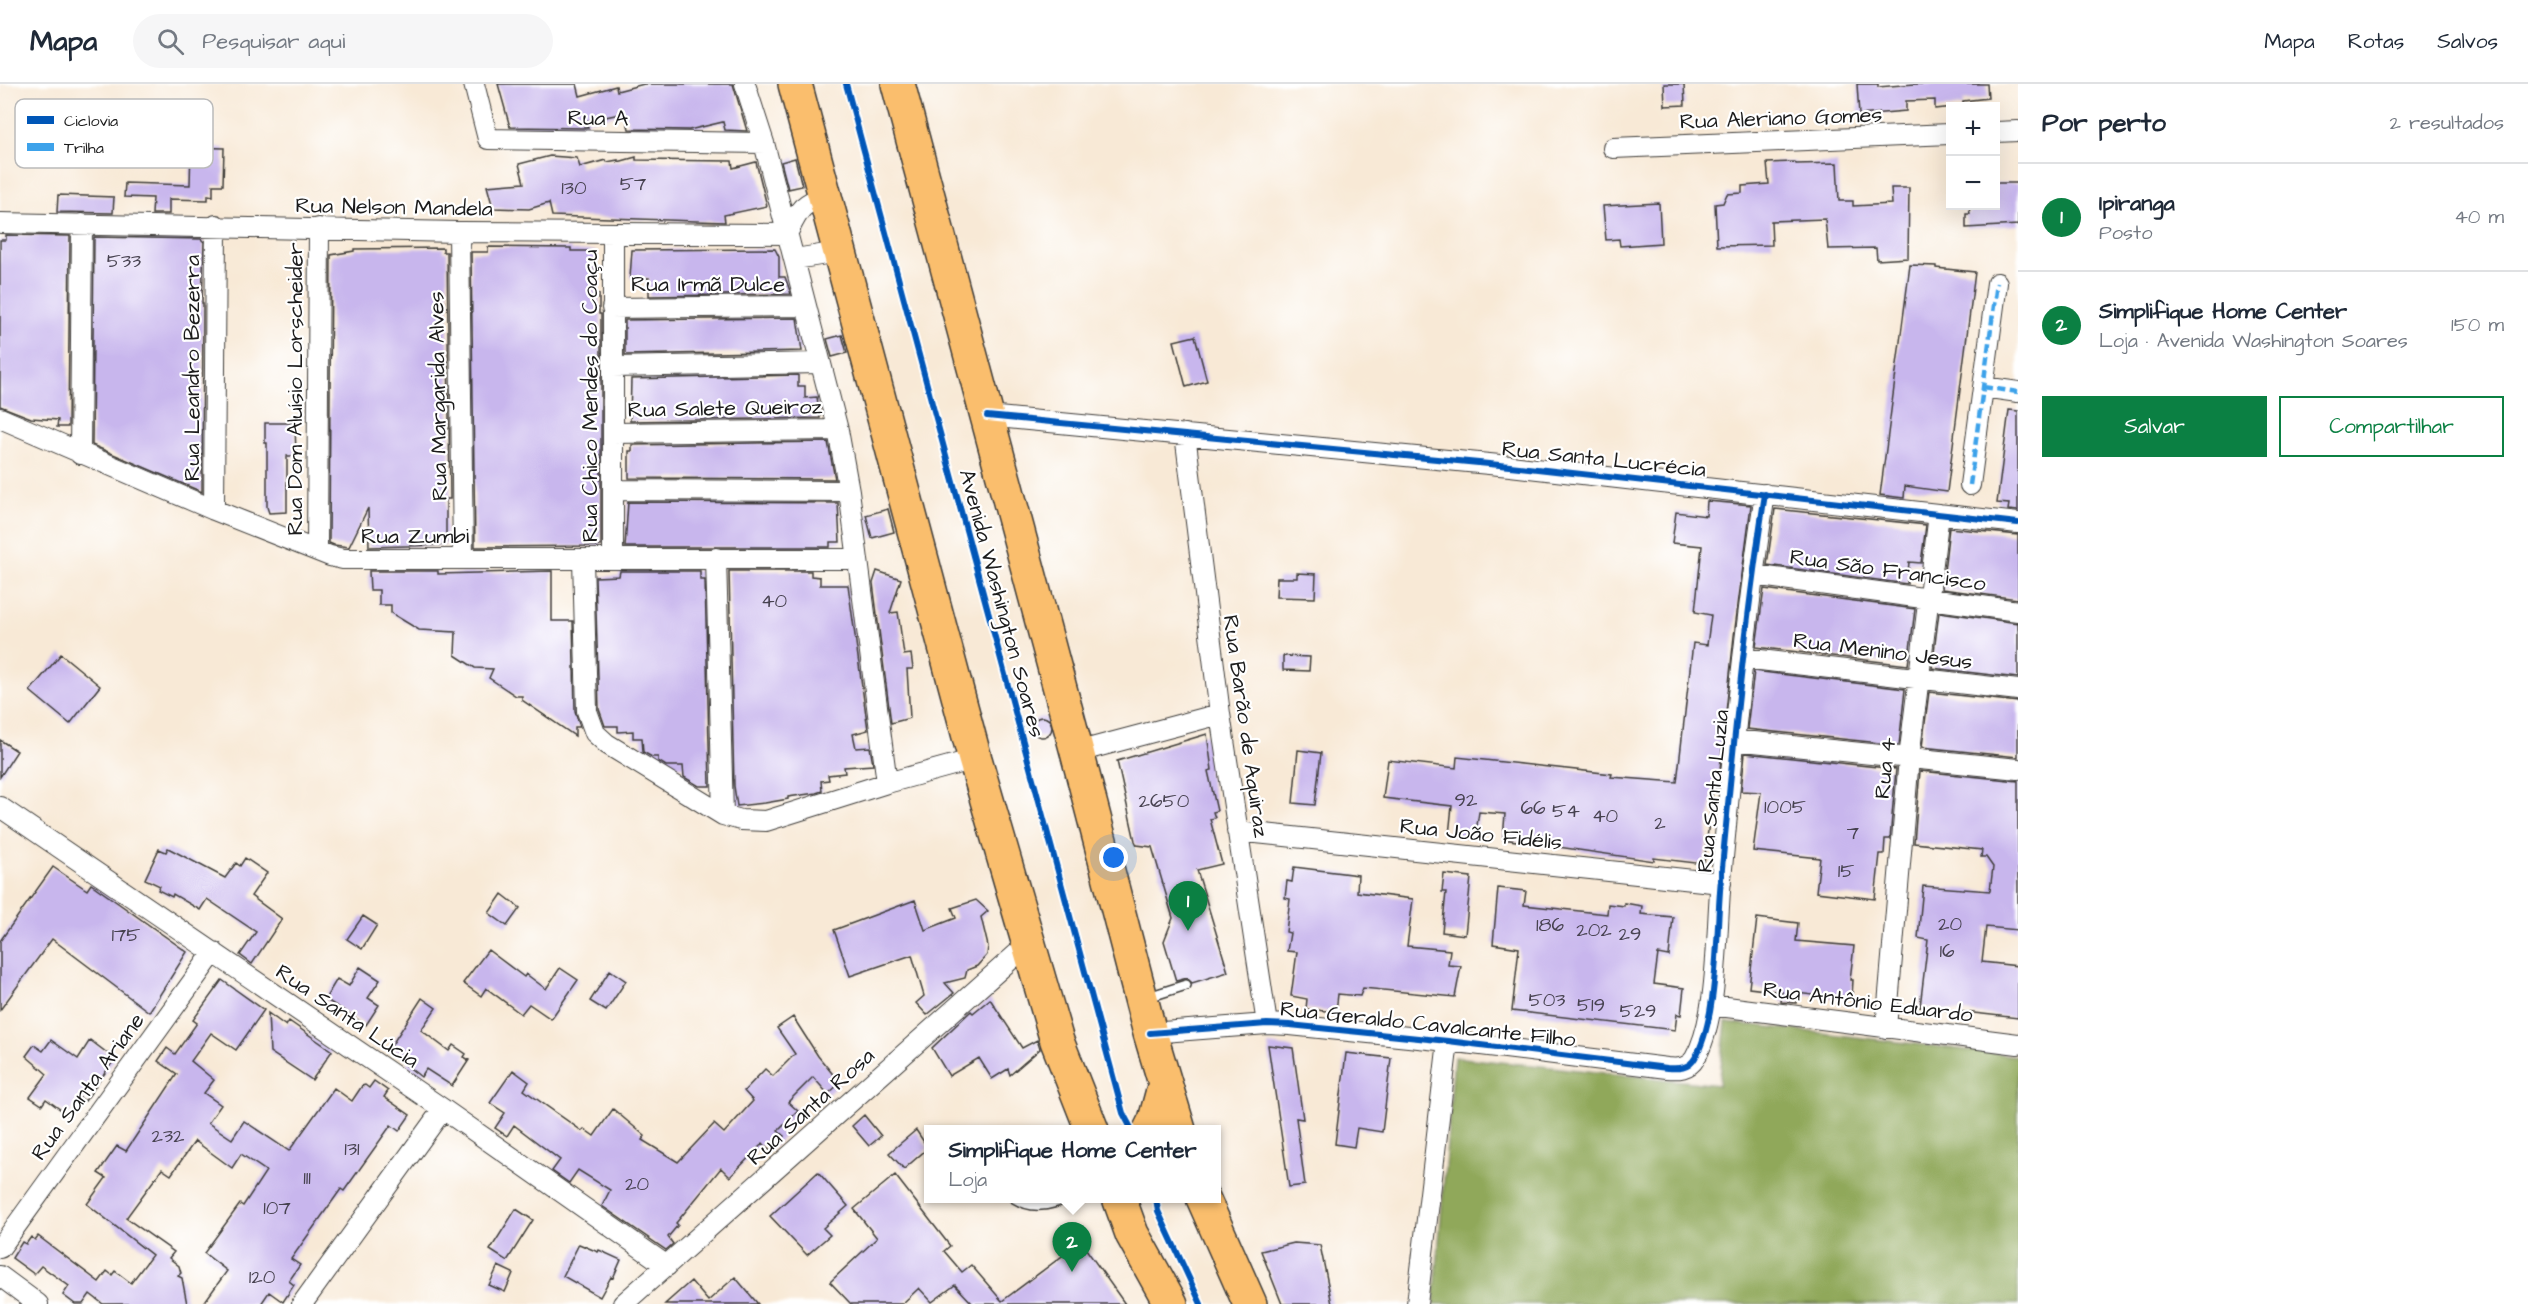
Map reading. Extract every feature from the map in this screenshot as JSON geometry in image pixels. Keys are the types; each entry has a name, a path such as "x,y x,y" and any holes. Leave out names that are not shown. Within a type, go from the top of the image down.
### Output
{"highway":[{"path":"795,84 975,759 1057,1041 1088,1119"},
{"name":"Avenida Washington Soares","path":"898,84 1150,1034 1178,1125"},
{"path":"1152,1125 1165,1083"},
{"path":"1121,1203 1132,1234 1171,1304"},
{"path":"1132,1234 1137,1203"},
{"path":"1205,1203 1250,1304"}],"street":[{"name":"Rua A","path":"474,84 488,139 764,143"},
{"path":"745,84 764,143 795,259 804,306 838,430 849,491 887,783"},
{"path":"2000,132 2018,131"},
{"name":"Rua Aleriano Gomes","path":"1613,148 1946,134"},
{"path":"787,234 798,212 809,200 826,197"},
{"name":"Rua Nelson Mandela","path":"0,223 787,234"},
{"path":"81,454 82,224"},
{"name":"Rua Leandro Bezerra","path":"214,510 216,225"},
{"name":"Rua Dom Aluísio Lorscheider","path":"317,549 319,228"},
{"name":"Rua Margarida Alves","path":"459,231 463,559"},
{"name":"Rua Chico Mendes do Coaçu","path":"613,233 613,559"},
{"path":"795,259 839,252"},
{"path":"1970,485 1997,283"},
{"name":"Rua Irmã Dulce","path":"612,308 804,306"},
{"path":"613,368 820,363"},
{"path":"1983,387 2018,392"},
{"name":"Rua Santa Lucrécia","path":"987,416 1185,434 1765,494 2018,523"},
{"name":"Rua Zumbi","path":"0,418 214,510 330,556 354,560 857,559"},
{"name":"Rua Salete Queiroz","path":"613,433 838,430"},
{"name":"Rua Barão de Aquiraz","path":"1185,434 1220,714 1267,1024"},
{"path":"614,490 849,491"},
{"name":"Rua Santa Luzia","path":"1667,1068 1683,1068 1694,1059 1711,1005 1734,740 1765,494"},
{"name":"Rua 4","path":"1886,1029 1909,758 1939,514"},
{"path":"717,558 723,815"},
{"name":"Rua Chico Mendes do Coaçu","path":"583,559 587,711 595,733 607,744 723,815 741,820 766,821 887,783 975,759"},
{"name":"Rua São Francisco","path":"1753,575 2018,611"},
{"name":"Rua Menino Jesus","path":"1743,658 2018,690"},
{"path":"1077,752 1220,714"},
{"path":"1734,740 2018,770"},
{"name":"Rua Santa Lúcia","path":"0,807 214,952 667,1266"},
{"name":"Rua João Fidélis","path":"1237,831 1720,883"},
{"name":"Rua Santa Rosa","path":"623,1304 1029,944"},
{"name":"Rua Santa Ariane","path":"0,1248 214,952"},
{"name":"Rua Antônio Eduardo","path":"1711,1005 2018,1044"},
{"name":"Rua Geraldo Cavalcante Filho","path":"1150,1034 1267,1024 1448,1041 1667,1068"},
{"path":"1417,1304 1448,1041"},
{"path":"302,1304 442,1109"},
{"path":"0,1276 38,1304"}],"lane":[{"path":"1141,999 1186,985"},
{"path":"1026,1203 1035,1207 1050,1203"}],"green space":[{"path":"1726,1022 2018,1056 2018,1304 1434,1304 1454,1057 1719,1085"}],"building":[{"path":"498,84 577,84 580,96 616,86 617,91 644,84 733,84 747,131 725,130 723,122 689,130 629,129 625,113 586,121 588,128 510,127"},
{"path":"1664,84 1684,84 1685,105 1665,106"},
{"path":"1857,84 1878,84 1878,87 1915,84 1987,84 1988,98 1946,102 1946,108 1935,109 1935,100 1906,101 1906,111 1859,115"},
{"path":"213,148 224,148 223,185 213,185 213,196 208,195 208,200 169,199 169,214 152,214 153,198 124,197 125,183 190,185 190,168 213,168"},
{"path":"550,156 577,158 580,167 606,160 607,162 618,160 618,162 636,157 636,160 732,161 733,168 756,162 767,206 724,215 725,222 552,216 549,203 529,209 493,208 487,186 524,183 519,164"},
{"path":"795,158 802,186 788,189 781,162"},
{"path":"1795,162 1796,164 1837,163 1839,201 1853,201 1853,206 1892,204 1891,188 1909,188 1908,258 1877,260 1876,248 1828,249 1825,219 1771,221 1772,245 1717,246 1715,204 1723,203 1727,194 1742,193 1742,186 1769,184 1767,163"},
{"path":"2000,183 2018,183 2018,225 1966,228 1966,214 1970,214 1970,210 2000,210"},
{"path":"58,195 114,197 113,213 57,212"},
{"path":"1659,203 1661,243 1620,246 1619,239 1606,240 1603,206"},
{"path":"6,235 70,236 68,427 57,427 58,420 31,418 0,406 0,240 6,240"},
{"path":"94,237 201,239 204,242 202,492 92,445"},
{"path":"488,247 571,248 571,251 595,251 595,294 599,294 599,314 601,314 601,546 475,547 471,252 488,252"},
{"path":"443,248 443,252 447,252 450,499 446,499 446,545 369,547 368,508 349,547 334,545 329,543 331,255 354,251 354,249"},
{"path":"775,249 779,257 779,277 785,277 791,294 649,296 649,278 630,278 632,250"},
{"path":"1910,265 1975,272 1947,492 1905,486 1904,498 1880,495"},
{"path":"797,318 802,351 625,355 625,320"},
{"path":"842,335 847,353 832,357 827,339"},
{"path":"1195,336 1207,381 1186,387 1174,341"},
{"path":"798,375 798,386 805,386 805,398 817,397 820,418 630,421 631,379"},
{"path":"2009,410 2018,411 2018,511 2008,510 2009,504 1997,503"},
{"path":"265,423 295,423 296,456 287,456 287,512 269,513 267,507"},
{"path":"828,442 835,479 629,478 629,451 632,451 632,445"},
{"path":"1707,501 1751,505 1718,788 1713,788 1704,864 1654,858 1654,861 1503,839 1505,814 1479,812 1475,839 1449,835 1452,806 1383,798 1388,760 1456,768 1457,757 1612,774 1611,777 1677,782 1693,643 1707,645 1711,615 1695,612 1702,546 1672,543 1676,512 1706,516"},
{"path":"628,502 838,503 840,542 830,542 830,547 625,547"},
{"path":"888,509 894,532 872,538 866,515"},
{"path":"1775,509 1926,525 1921,563 1909,562 1907,584 1767,565"},
{"path":"1949,528 2018,535 2018,599 1942,589"},
{"path":"369,571 438,571 438,574 552,571 552,621 573,621 575,711 580,727 575,727 575,736 522,700 522,696 516,696 489,678 493,669 475,668 455,655 456,632 419,630 391,613 391,605 379,605 379,590 370,590"},
{"path":"620,571 700,571 700,580 705,580 710,786 699,786 684,777 683,766 666,766 658,761 658,757 652,757 643,752 642,738 633,738 633,731 618,732 618,726 605,726 599,709 595,577 619,576"},
{"path":"729,571 811,571 811,576 820,577 820,585 848,585 868,730 853,734 856,748 870,747 873,765 844,767 845,773 828,775 829,780 821,781 822,791 816,793 737,806 734,786"},
{"path":"877,571 901,579 890,613 898,612 904,655 911,654 913,669 907,669 910,718 891,723 873,583"},
{"path":"1297,573 1316,574 1315,598 1276,597 1277,578 1297,578"},
{"path":"1764,589 1915,609 1908,665 1756,647"},
{"path":"1939,612 2018,623 2018,678 1932,668"},
{"path":"61,654 100,686 70,724 30,691"},
{"path":"1283,656 1310,657 1309,671 1283,670"},
{"path":"1754,671 1905,689 1899,745 1747,729"},
{"path":"1929,692 2018,702 2018,757 1922,747"},
{"path":"1042,717 1049,720 1052,727 1049,734 1042,737 1035,734 1032,727 1035,720"},
{"path":"1207,734 1212,770 1208,771 1217,811 1213,812 1215,818 1210,819 1222,864 1197,870 1228,972 1192,983 1187,978 1176,981 1164,941 1173,918 1152,847 1137,845 1135,841 1117,761"},
{"path":"0,740 17,751 0,777"},
{"path":"1298,750 1321,753 1315,805 1293,803"},
{"path":"1745,753 1896,769 1890,839 1885,839 1884,854 1880,854 1875,899 1816,892 1820,858 1753,851 1761,792 1741,791"},
{"path":"1920,771 2018,781 2018,930 1986,927 1982,962 2018,966 2018,1018 1920,1007 1928,940 1918,938 1923,886 1990,891 1993,867 1986,857 1981,857 1982,850 1914,843"},
{"path":"168,848 225,878 236,863 240,866 245,858 267,873 251,896 282,919 252,964 240,955 256,932 207,899 200,910 173,894 172,897 158,890 160,886 145,879 159,849 166,852"},
{"path":"53,867 87,890 91,884 187,952 149,1012 52,939 0,1010 0,941"},
{"path":"1294,867 1358,875 1357,892 1413,899 1407,946 1450,950 1448,965 1461,966 1455,997 1363,988 1360,996 1338,994 1336,1012 1306,1009 1307,999 1291,996 1297,952 1287,951 1290,933 1286,932 1290,899 1285,898 1287,881 1292,882"},
{"path":"1444,874 1471,877 1465,935 1442,932 1446,892 1442,892"},
{"path":"1498,888 1526,891 1524,905 1607,914 1608,904 1624,906 1624,903 1642,906 1641,914 1673,917 1669,956 1658,954 1654,984 1684,988 1681,1015 1677,1014 1675,1030 1512,1011 1519,948 1493,944"},
{"path":"502,894 520,908 507,926 489,913"},
{"path":"915,900 925,930 956,918 952,908 976,900 988,911 981,917 988,946 987,955 977,966 967,970 965,978 945,983 954,993 927,1015 916,1003 924,996 912,955 850,976 834,930"},
{"path":"363,916 377,925 362,949 347,939"},
{"path":"1757,918 1798,923 1796,941 1854,946 1850,980 1853,980 1852,996 1845,995 1845,999 1797,993 1796,1003 1781,1002 1782,992 1749,988"},
{"path":"488,950 524,977 526,974 546,989 560,968 578,980 551,1019 529,1004 521,1014 486,988 481,996 463,983"},
{"path":"360,967 380,980 368,998 379,1005 366,1025 325,999 337,979 349,986"},
{"path":"610,970 626,981 606,1011 590,1001"},
{"path":"222,980 264,1010 236,1050 211,1033 191,1061 214,1080 204,1093 221,1105 208,1123 232,1139 244,1121 289,1151 334,1088 352,1101 362,1086 369,1088 374,1081 388,1091 384,1097 410,1115 399,1131 391,1125 344,1191 341,1189 291,1259 300,1265 289,1281 294,1285 283,1302 269,1292 261,1304 203,1304 227,1271 204,1253 240,1204 243,1206 266,1171 241,1154 232,1168 195,1141 171,1175 162,1169 126,1218 174,1252 169,1258 179,1266 181,1273 178,1276 182,1278 187,1304 103,1304 90,1294 83,1304 75,1304 63,1295 69,1286 41,1266 34,1274 12,1258 22,1242 26,1244 31,1237 35,1240 38,1236 99,1282 107,1271 112,1275 115,1271 131,1283 152,1255 87,1204 106,1178 98,1173 117,1146 126,1151 177,1074 158,1061 167,1048 175,1054 197,1023 193,1020"},
{"path":"422,998 436,1008 421,1030 449,1051 453,1045 466,1054 464,1057 469,1060 452,1086 426,1069 421,1077 406,1065 410,1059 391,1046"},
{"path":"990,999 1022,1048 1037,1040 1040,1049 1010,1075 1008,1069 992,1079 979,1058 949,1076 932,1048 971,1011 973,1013"},
{"path":"268,1013 286,1026 289,1021 332,1051 312,1080 270,1052"},
{"path":"793,1017 818,1056 840,1083 828,1094 813,1077 788,1102 798,1111 778,1131 784,1136 770,1151 763,1143 730,1177 721,1168 676,1223 678,1225 668,1237 673,1244 666,1250 602,1206 610,1190 578,1170 569,1183 552,1171 560,1160 514,1125 507,1136 495,1128 505,1113 490,1103 513,1070 529,1082 524,1090 582,1131 584,1129 594,1136 613,1109 645,1136 642,1140 678,1162 714,1124 724,1133 753,1101 744,1091 765,1069 773,1076 795,1054 777,1028"},
{"path":"51,1040 78,1059 90,1040 115,1059 85,1101 80,1098 68,1115 46,1099 42,1105 30,1097 47,1074 26,1056 34,1045 43,1051"},
{"path":"1268,1045 1293,1048 1303,1119 1296,1118 1305,1185 1289,1187"},
{"path":"1346,1053 1391,1058 1382,1132 1357,1128 1354,1147 1335,1144"},
{"path":"864,1115 881,1136 869,1146 852,1126"},
{"path":"916,1130 924,1142 924,1152 904,1169 889,1153"},
{"path":"818,1172 848,1206 823,1228 830,1235 807,1255 770,1216"},
{"path":"895,1175 950,1246 944,1251 962,1272 971,1265 1002,1301 1081,1242 1125,1304 973,1304 955,1285 932,1302 919,1288 902,1304 851,1304 830,1282 877,1238 854,1209"},
{"path":"516,1209 533,1220 507,1261 490,1250"},
{"path":"1294,1243 1320,1245 1332,1304 1282,1304 1261,1251"},
{"path":"579,1244 621,1260 613,1278 611,1277 600,1297 563,1276"},
{"path":"498,1266 513,1273 505,1292 489,1285"},
{"path":"735,1277 758,1304 665,1304 691,1281 708,1301"}],"marked path":[{"path":"1970,485 1997,283"},
{"path":"1983,387 2018,392"}],"cycle path":[{"path":"846,84 1123,1113 1129,1125"},
{"path":"987,416 1510,466 2018,523"},
{"path":"1150,1033 1267,1024 1290,1025 1448,1041 1667,1068 1679,1068 1693,1062 1703,1041 1712,996 1735,734 1751,590 1765,494"},
{"path":"1157,1203 1158,1211 1201,1304"}],"place":[{"name":"Ipiranga","path":"1188,931"},
{"name":"Simplifique Home Center","path":"1072,1272"}]}
